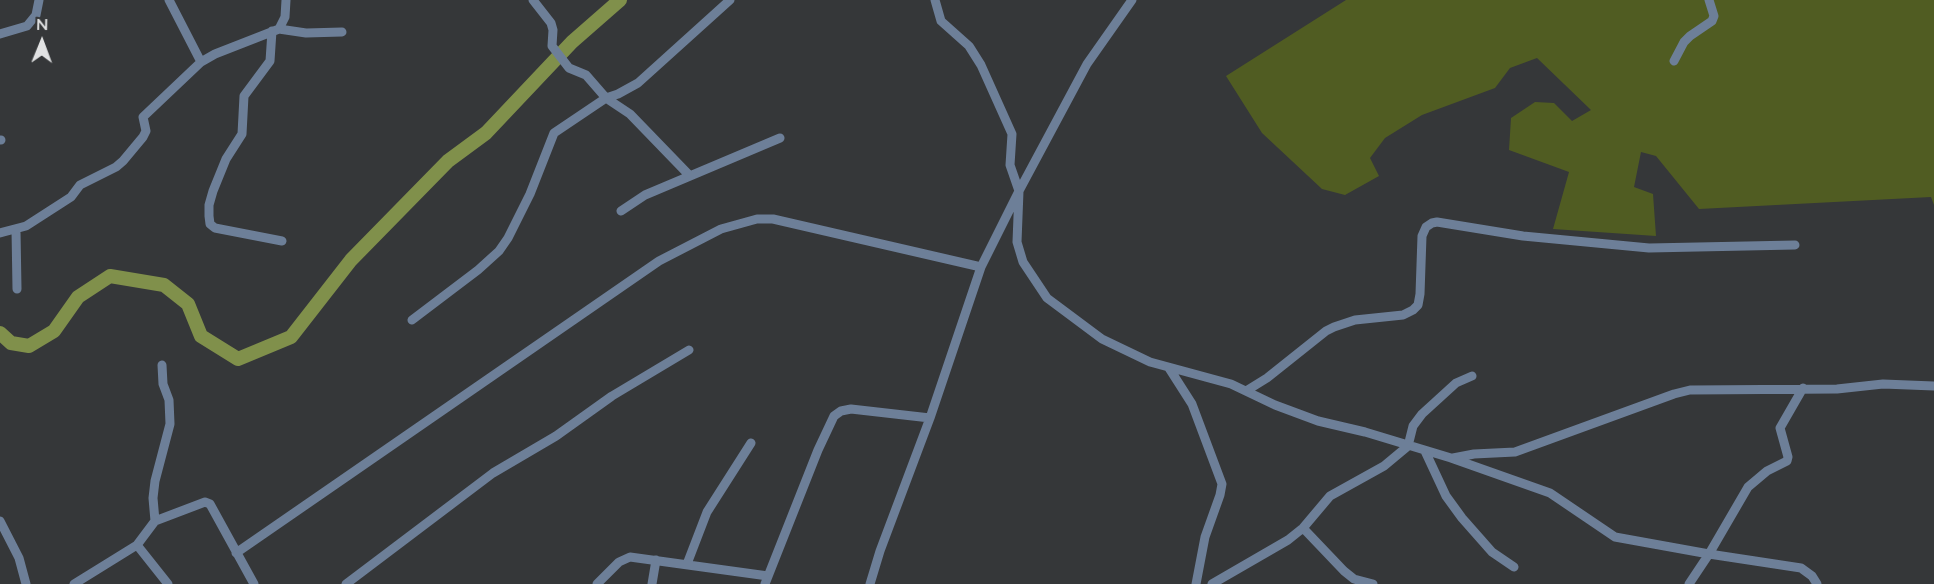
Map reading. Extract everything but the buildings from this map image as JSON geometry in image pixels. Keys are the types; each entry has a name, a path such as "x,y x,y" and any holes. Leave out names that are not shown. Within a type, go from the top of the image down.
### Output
{"street":[{"path":"0,34 27,26 36,15 39,0"},
{"path":"169,0 201,62"},
{"path":"282,241 215,228 210,224 209,205 226,159 242,134 244,96 270,61 275,30 285,17 286,0"},
{"path":"533,0 551,23 552,46 569,68 586,75 606,98 630,114 690,175"},
{"path":"412,320 499,251 519,218 551,137 560,128 606,98 638,82 730,0"},
{"path":"935,0 941,21 969,46 981,65 1012,134 1010,165 1019,191 1018,249 1027,269 1041,292 1060,310 1102,339 1144,360 1246,390 1275,405 1318,421 1365,432 1451,458 1550,493 1615,537 1801,568 1812,576 1817,584"},
{"path":"870,584 981,267 1087,64 1132,0"},
{"path":"1674,61 1684,42 1712,21 1714,16 1709,0"},
{"path":"0,233 26,226 71,197 80,185 116,167 143,137 146,130 143,117 201,62 214,54 275,30 306,33 342,32"},
{"path":"621,211 645,195 780,138"},
{"path":"236,553 659,261 721,229 757,219 773,219 981,267"},
{"path":"1246,390 1267,378 1334,327 1355,320 1403,315 1413,310 1418,305 1420,294 1422,236 1426,227 1432,223 1524,236 1649,248 1795,245"},
{"path":"16,230 17,289"},
{"path":"346,584 493,473 556,436 612,396 689,350"},
{"path":"155,521 153,498 155,481 170,424 169,400 163,384 162,365"},
{"path":"1169,368 1192,404 1217,466 1221,484 1220,495 1205,537 1196,584"},
{"path":"1212,584 1283,543 1303,528 1329,496 1376,472 1408,446 1413,426 1422,414 1453,385 1472,376"},
{"path":"1451,458 1474,454 1515,452 1682,392 1844,388 1883,384 1934,386"},
{"path":"1689,584 1748,487 1761,475 1785,463 1788,459 1780,428 1803,388"},
{"path":"597,584 619,562 625,558 636,557 687,564 766,580 834,416 841,411 851,409 930,418"},
{"path":"687,564 707,512 751,443"},
{"path":"1425,451 1442,488 1462,518 1492,552 1514,567"},
{"path":"76,584 136,544 155,521 201,503 210,504 254,584"},
{"path":"0,521 19,558 26,584"},
{"path":"1303,528 1354,581 1373,584"},
{"path":"136,544 168,584"},
{"path":"652,584 656,560"}],"green space":[{"path":"1346,0 1934,0 1934,205 1931,197 1699,209 1656,156 1641,152 1634,187 1653,194 1656,236 1553,229 1569,172 1509,150 1511,118 1535,102 1554,103 1572,121 1591,110 1537,58 1510,68 1495,88 1422,115 1385,138 1370,158 1379,176 1345,195 1322,189 1262,133 1226,76"}],"waterway":[{"path":"0,333 11,343 29,346 54,331 78,297 110,276 164,285 188,304 201,336 238,359 291,337 351,260 448,161 486,133 572,42 620,0"}]}
